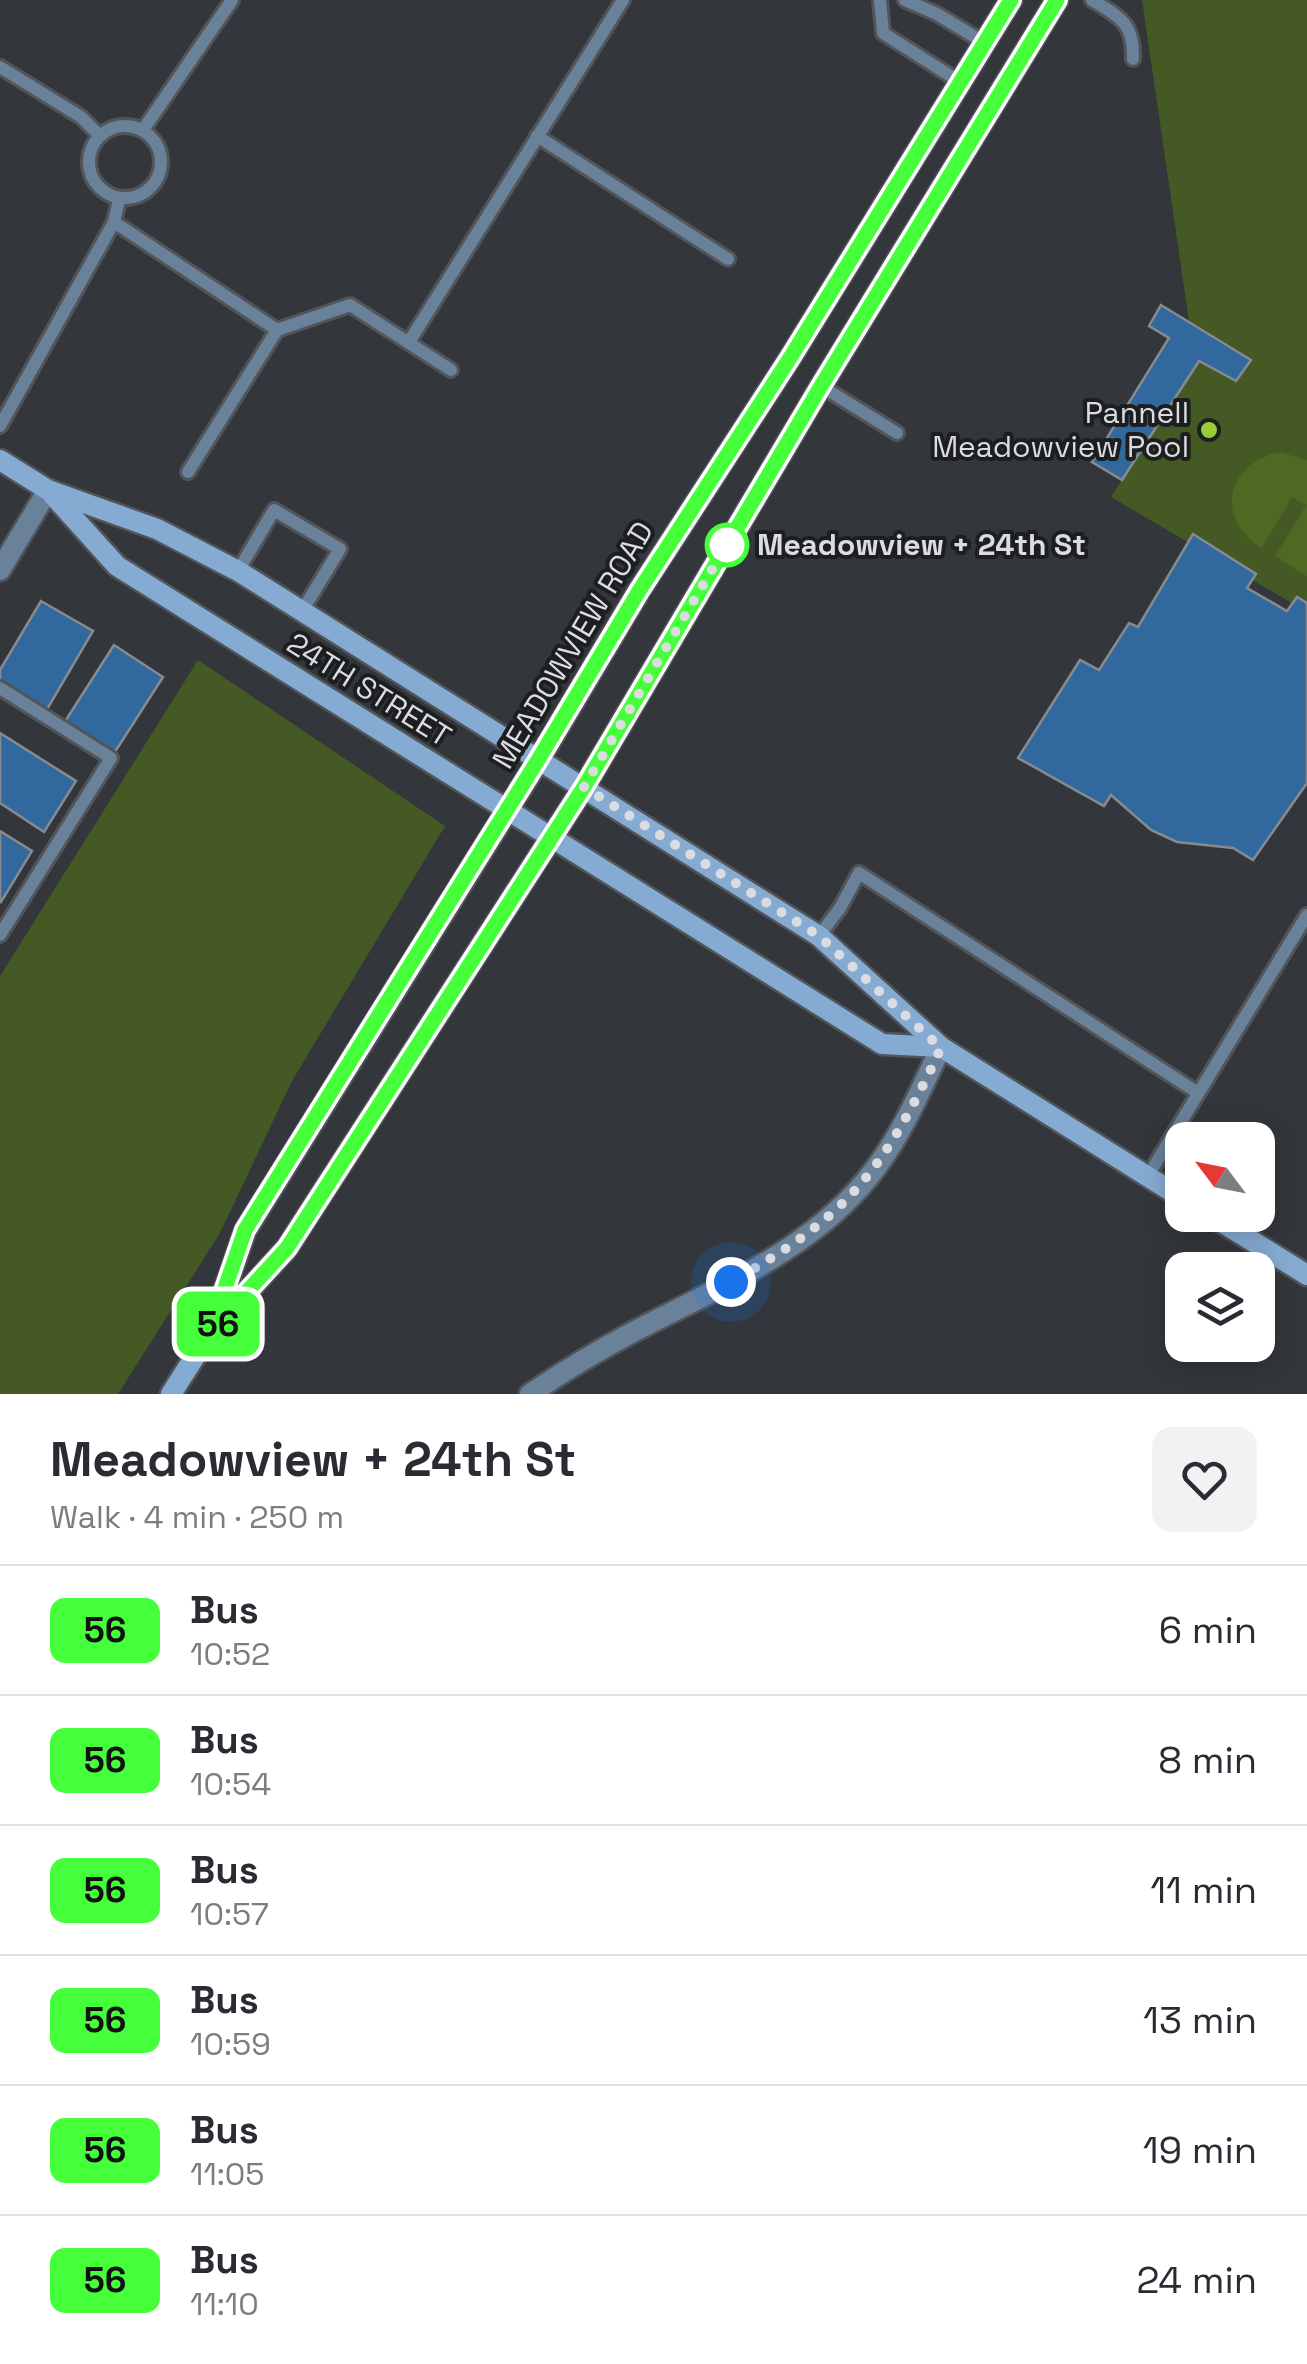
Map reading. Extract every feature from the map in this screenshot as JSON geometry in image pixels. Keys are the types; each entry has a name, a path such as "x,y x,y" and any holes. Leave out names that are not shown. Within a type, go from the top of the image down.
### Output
{"main road":[{"name":"MEADOWVIEW ROAD","path":"210,1332 245,1230 639,591 800,342 1011,0"},
{"name":"MEADOWVIEW ROAD","path":"172,1394 210,1332 287,1248 584,787 821,386 1057,0"},
{"name":"24TH STREET","path":"0,460 48,490 157,529 238,570 819,936 941,1048 1165,1187"},
{"name":"24TH STREET","path":"48,490 117,566 506,810 882,1044 941,1048"},
{"path":"1237,1232 1307,1275"}],"street":[{"path":"0,570 48,490"},
{"path":"530,1394 574,1364 702,1298 789,1249 816,1229 874,1170 912,1109 941,1048"}],"lane":[{"path":"143,130 232,0"},
{"path":"409,342 623,0"},
{"path":"880,0 882,34 960,82"},
{"path":"905,0 985,43"},
{"path":"1092,0 1124,20 1134,40 1134,59"},
{"path":"0,68 81,117 100,136"},
{"path":"125,125 143,130 159,148 162,162 158,176 138,196 119,200 99,187 91,175 91,147 111,128 125,125"},
{"path":"537,136 728,259"},
{"path":"0,426 114,222 119,200"},
{"path":"114,222 277,330"},
{"path":"188,472 277,330 350,305 452,370"},
{"path":"821,386 897,432"},
{"path":"238,570 274,510 340,549 302,611"},
{"path":"0,688 110,758 0,935"},
{"path":"819,936 859,873 1198,1094"},
{"path":"1148,1176 1307,915"}],"shaded area":[{"path":"1142,0 1307,0 1307,612 1111,497 1122,480 1092,462 1169,339 1149,326 1161,305 1189,321"},
{"path":"1280,452 1307,460 1307,576 1275,556 1306,505 1292,497 1262,548 1237,523 1232,508 1238,479 1248,467"},
{"path":"198,660 445,826 292,1081 220,1233 118,1394 0,1394 0,976"}],"building":[{"path":"1161,305 1251,360 1236,381 1199,361 1122,480 1092,462 1169,338 1149,326"},
{"path":"1193,534 1256,574 1247,588 1287,611 1297,597 1307,603 1307,783 1253,860 1233,848 1177,842 1151,830 1111,795 1104,806 1018,758 1080,660 1099,670 1129,623 1138,627"},
{"path":"41,601 93,631 46,711 0,684 0,670"},
{"path":"114,645 163,677 113,755 64,723"},
{"path":"0,733 76,781 44,832 0,803"},
{"path":"0,831 32,851 1,902 0,901"}],"bus line":[{"name":"56","path":"1011,0 790,358 639,591 245,1230 210,1332 287,1248 584,787 821,386 1057,0"}],"place":[{"name":"Pannell Meadowview Pool","path":"1209,430"},
{"name":"Meadowview + 24th St","path":"727,545"}],"route":[{"path":"727,545 733,534 584,787 819,936 941,1048 898,1135 843,1206 789,1249 731,1282"}]}
